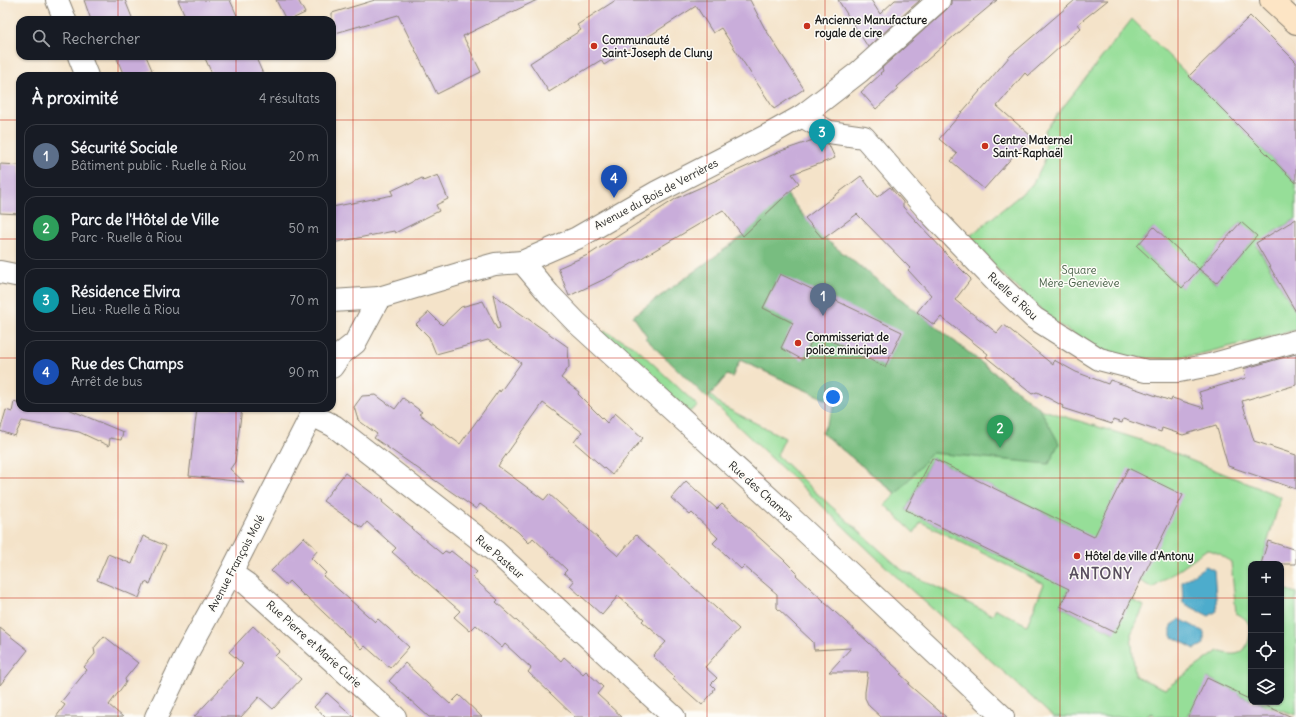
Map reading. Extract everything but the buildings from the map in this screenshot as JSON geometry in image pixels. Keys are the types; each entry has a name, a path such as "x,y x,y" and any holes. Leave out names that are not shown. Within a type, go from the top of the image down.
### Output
{"main road":[{"path":"1271,0 1296,23"}],"street":[{"path":"57,0 63,16"},
{"name":"Avenue du Bois de Verrières","path":"338,301 379,298 494,264 522,262 577,238 657,192 802,116 860,72 939,0"},
{"path":"81,60 85,72"},
{"name":"Ruelle à Riou","path":"802,116 829,132 864,137 903,180 929,212 998,284 1034,318 1099,359 1146,371 1179,371 1210,365 1296,341"},
{"name":"Rue des Champs","path":"522,262 549,294 576,322 789,516 1003,717"},
{"path":"0,272 16,275"},
{"path":"336,358 355,343 379,298"},
{"path":"338,301 353,308 359,317 362,330"},
{"name":"Avenue François Molé","path":"156,717 186,655 314,412"},
{"name":"Rue Pasteur","path":"314,412 496,552 674,717"},
{"name":"Rue Pierre et Marie Curie","path":"231,572 248,584 394,717"}],"green space":[{"name":"Square Mère-Geneviève","path":"1132,19 1296,183 1296,219 1272,233 1273,236 1257,246 1296,312 1296,330 1196,355 1164,359 1126,357 1096,348 1056,323 999,271 970,236 1031,186 1040,171 1046,156 1045,130","holes":["1241,222 1257,236 1215,283 1199,269","1154,228 1182,288 1137,246"]},
{"path":"786,193 820,235 1040,409 1059,443 1049,464 932,453 896,494 822,433 836,404 740,360 732,377 727,375 707,398 645,338 647,336 633,316 743,236"},
{"path":"793,203 820,235 1040,409 1141,440 1281,497 1262,561 1248,561 1248,623 1236,613 1231,562 1220,554 1207,549 1153,588 1140,581 1069,525 932,458 906,510 1042,576 1072,583 1060,606 1114,633 1131,599 1144,606 1131,634 1135,676 1165,689 1218,651 1236,654 1244,650 1248,643 1248,699 1208,678 1187,717 1156,717 1151,713 1144,717 1053,717 901,581 645,338 647,336 633,316 743,236 755,224","holes":["740,360 836,404 822,433 896,494 885,505 914,533 921,522 1044,584 1027,625 996,609 992,615 902,570 811,488 777,455 785,438 722,406 710,395 727,375 732,377"]},
{"path":"605,331 635,347 698,406 689,412 602,334"},
{"path":"1284,589 1296,593 1296,715 1266,705 1284,705"}],"water":[{"path":"1206,566 1214,570 1217,611 1209,616 1183,603 1182,582"},
{"path":"1180,619 1204,632 1204,644 1195,649 1171,636 1171,625"}],"place":[{"name":"Ancienne Manufacture royale de cire","path":"807,26"},
{"name":"Communauté Saint-Joseph de Cluny","path":"594,46"},
{"name":"Centre Maternel Saint-Raphaël","path":"985,146"},
{"name":"Résidence Elvira","path":"822,152"},
{"name":"Rue des Champs","path":"614,198"},
{"name":"Sécurité Sociale","path":"823,316"},
{"name":"Commisseriat de police minicipale","path":"798,343"},
{"name":"Parc de l'Hôtel de Ville","path":"1000,448"},
{"name":"Hôtel de ville d'Antony","path":"1077,556"}],"district":[{"name":"ANTONY","path":"1101,574"}]}
